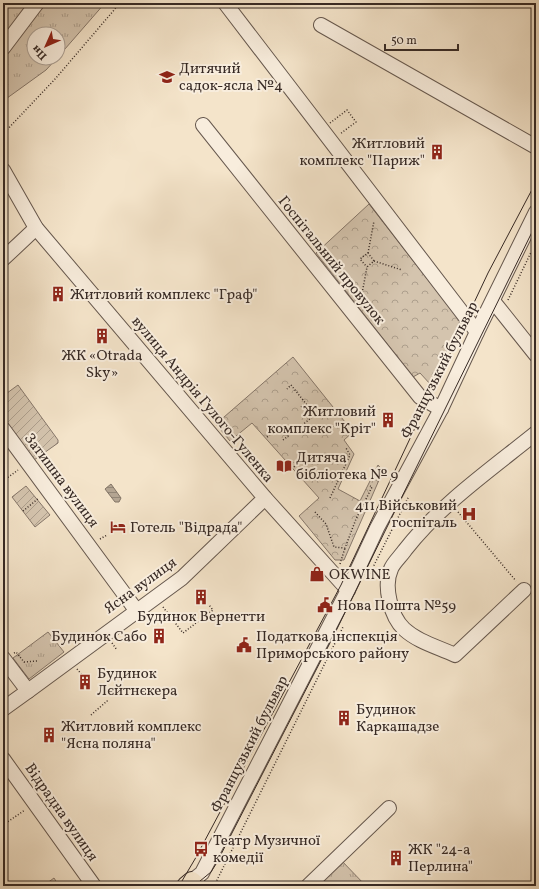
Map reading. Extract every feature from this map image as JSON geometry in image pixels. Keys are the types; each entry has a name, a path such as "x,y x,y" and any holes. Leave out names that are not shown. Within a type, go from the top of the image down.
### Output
{"street":[{"path":"3,48 37,3"},
{"path":"225,3 477,332"},
{"path":"321,25 536,147"},
{"name":"Госпітальний провулок","path":"203,125 420,397 441,410"},
{"name":"вулиця Андрія Гулого-Гуленка","path":"3,170 36,228 141,360 348,590"},
{"name":"Французький бульвар","path":"192,884 202,873 348,590 384,515 441,410 477,332 501,308 536,212"},
{"path":"3,259 36,228"},
{"path":"501,308 536,348"},
{"path":"501,308 508,322 536,355"},
{"name":"Затишна вулиця","path":"3,429 136,610"},
{"path":"524,590 455,655 418,640 403,628 393,612 388,581 391,569 422,529 450,502 536,433"},
{"name":"Ясна вулиця","path":"28,690 182,578 265,498"},
{"path":"3,709 28,690 7,657"},
{"name":"Відрадна вулиця","path":"3,759 94,886"},
{"path":"308,886 390,808"}],"path":[{"path":"3,134 56,78 120,3"},
{"path":"331,141 356,122 347,110 335,118"},
{"path":"367,267 360,259 368,253 374,221"},
{"path":"501,308 536,242"},
{"path":"368,253 374,261 402,270"},
{"path":"361,299 367,267 374,261"},
{"path":"283,440 315,415 291,385 287,389"},
{"path":"301,408 306,404"},
{"path":"267,437 274,430"},
{"path":"330,498 350,455 346,448"},
{"path":"294,467 300,461"},
{"path":"3,482 22,467"},
{"path":"315,512 326,524 334,547 346,548 356,518 372,487 370,486"},
{"path":"23,511 40,497"},
{"path":"450,502 524,590"},
{"path":"159,602 183,634 213,610 209,605"},
{"path":"7,657 16,652 24,662 37,662"},
{"path":"91,715 107,701 109,703"},
{"path":"3,825 29,807"}],"green space":[{"path":"3,3 105,3 66,48 66,26 26,26 26,66 50,66 3,101"},
{"path":"369,204 460,321 431,385 420,373 413,377 316,253"},
{"path":"293,357 353,432 344,440 354,454 338,489 360,501 378,465 383,471 344,560 335,560 299,516 319,498 252,423 230,441 216,424"},
{"path":"18,385 58,440 58,443 34,460 3,417 3,396"},
{"path":"26,486 50,515 35,527 12,497"},
{"path":"48,632 64,652 29,679 13,658"},
{"path":"340,859 366,886 311,886"},
{"path":"54,878 59,886 43,886"}],"shaded area":[{"path":"111,484 121,498 119,502 115,502 105,489"}],"tram line":[{"path":"179,886 195,859 341,585 488,273 536,182"},
{"path":"194,886 211,872 216,864 332,639 536,224"}],"place":[{"name":"Дитячий садок-ясла №4","path":"167,77"},
{"name":"Житловий комплекс \"Париж\"","path":"437,152"},
{"name":"Житловий комплекс \"Граф\"","path":"58,294"},
{"name":"ЖК «Otrada Sky»","path":"102,336"},
{"name":"Житловий комплекс \"Кріт\"","path":"388,420"},
{"name":"Дитяча бібліотека № 9","path":"284,466"},
{"name":"411 Військовий госпіталь","path":"469,514"},
{"name":"Готель \"Відрада\"","path":"118,527"},
{"name":"OKWINE","path":"317,574"},
{"name":"Будинок Вернетти","path":"201,597"},
{"name":"Нова Пошта №59","path":"325,605"},
{"name":"Будинок Сабо","path":"159,636"},
{"name":"Податкова інспекція Приморського району","path":"244,645"},
{"name":"Будинок Лєйтнєкера","path":"85,682"},
{"name":"Будинок Каркашадзе","path":"344,718"},
{"name":"Житловий комплекс \"Ясна поляна\"","path":"49,735"},
{"name":"Театр Музичної комедії","path":"201,849"},
{"name":"ЖК \"24-а Перлина\"","path":"396,858"}]}
